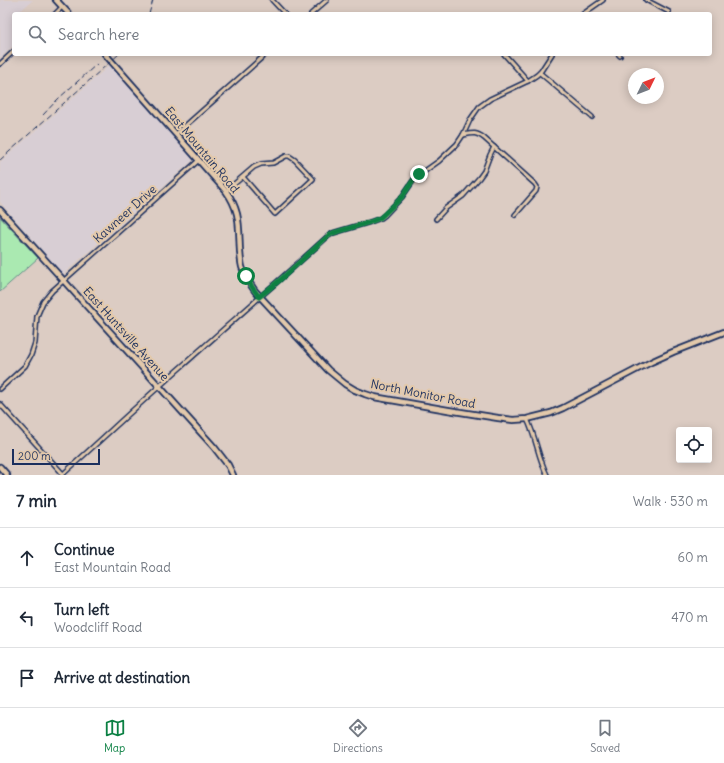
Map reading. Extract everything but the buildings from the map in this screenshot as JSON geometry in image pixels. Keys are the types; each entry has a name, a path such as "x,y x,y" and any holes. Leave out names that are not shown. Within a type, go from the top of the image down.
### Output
{"street":[{"path":"56,0 67,12"},
{"path":"272,0 283,12"},
{"path":"313,12 326,0"},
{"path":"586,12 603,0"},
{"path":"646,0 669,12"},
{"path":"57,12 62,7"},
{"path":"0,64 12,53"},
{"name":"East Mountain Road","path":"107,56 199,160 230,198 237,212 239,223 242,266 250,284 259,297"},
{"path":"176,134 264,56"},
{"path":"506,56 528,82"},
{"path":"0,404 62,474 327,237 333,233 376,220 385,214 402,197 415,178 439,162 458,144 470,120 482,104 528,82 540,73 551,56"},
{"path":"540,73 592,117"},
{"path":"463,135 478,134 533,181 536,187 534,194 515,215"},
{"path":"436,219 446,208 462,196 479,178 484,171 494,147"},
{"path":"226,192 243,177 258,165 273,163 286,156 290,156 295,160 313,179 275,214 243,177"},
{"name":"Kawneer Drive","path":"0,389 25,366 31,356 35,343 37,316 43,302 52,291 199,160"},
{"name":"East Huntsville Avenue","path":"0,210 214,447 228,464 233,475"},
{"name":"North Monitor Road","path":"259,297 328,370 355,390 374,396 448,410 513,420 527,419 551,413 563,408 651,362 724,332"},
{"path":"527,419 547,475"},
{"path":"0,467 7,475"}],"shaded area":[{"path":"0,0 33,0 19,12 12,12 12,47 0,58"},
{"path":"110,65 193,160 63,274 0,202 0,162"}],"green space":[{"path":"0,217 38,258 0,292"}],"railway":[{"path":"150,12 153,0"},
{"path":"0,160 117,56"},
{"path":"43,115 58,99 97,64"}],"route":[{"path":"246,276 259,297 333,233 380,218 402,197 419,174"}]}
